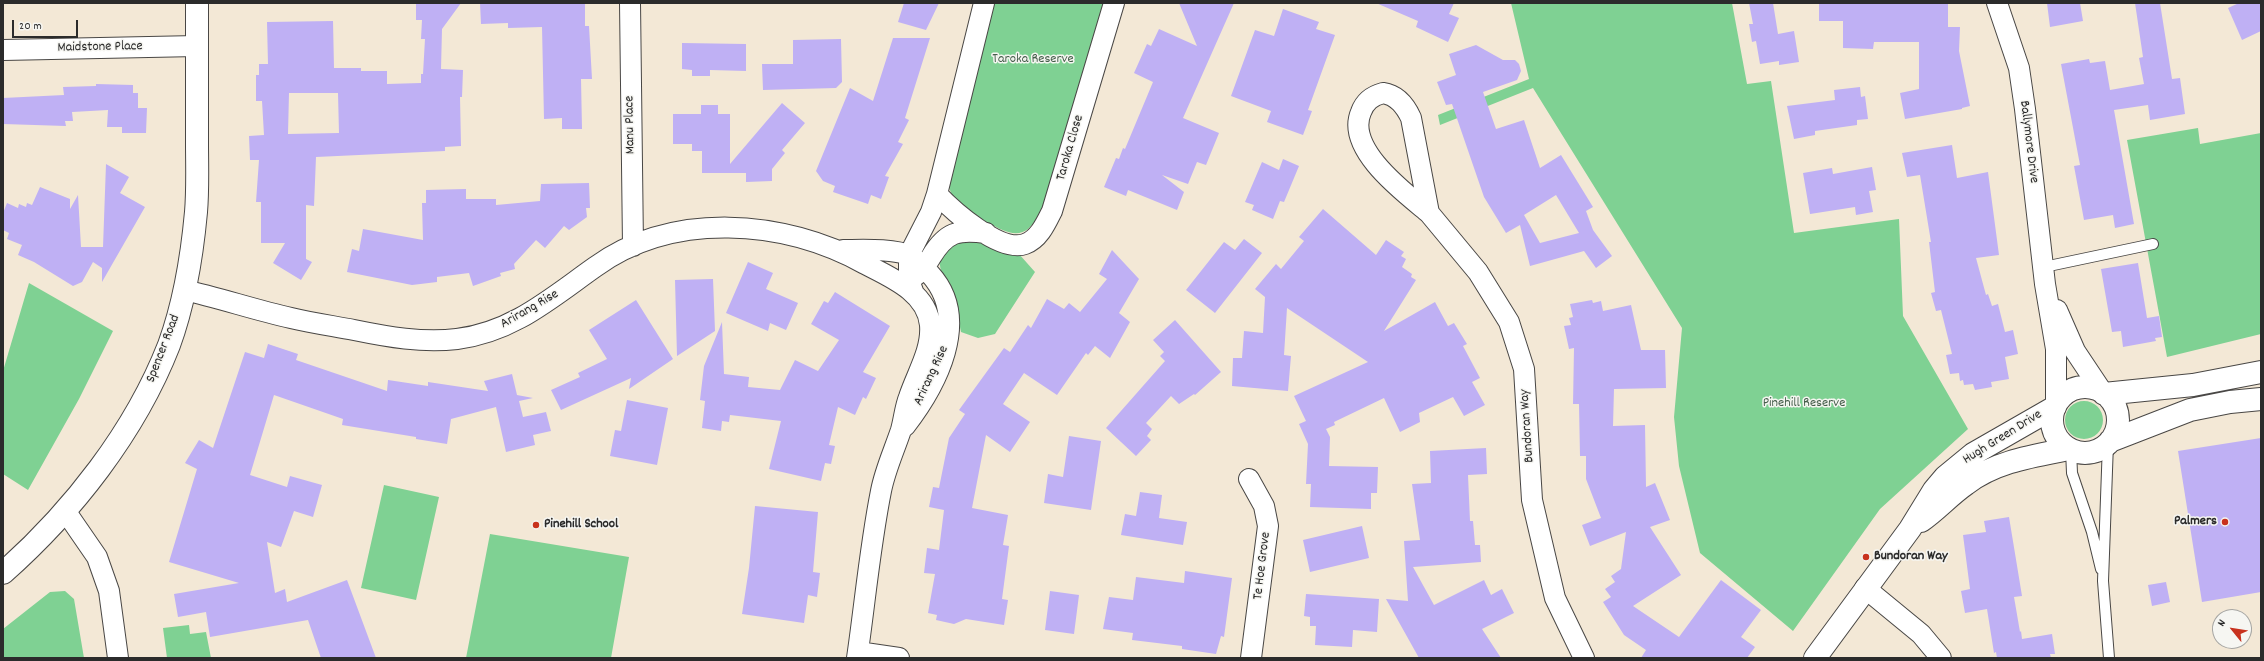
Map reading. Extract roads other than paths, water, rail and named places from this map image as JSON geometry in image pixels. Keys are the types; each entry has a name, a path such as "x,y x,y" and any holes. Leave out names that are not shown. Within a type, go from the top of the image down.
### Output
{"main road":[{"name":"Spencer Road","path":"3,573 34,546 66,512 109,453 147,393 169,344 184,290 196,211 197,3"},
{"path":"2104,394 2192,385 2261,372"},
{"path":"2080,388 2092,388 2104,394 2113,402 2118,419 2116,431 2109,442 2100,450 2090,453 2070,450 2061,442 2053,428 2053,418 2056,407 2068,392 2080,388"},
{"path":"2109,442 2190,410 2230,402 2261,399"},
{"name":"Hugh Green Drive","path":"1815,658 1865,588 1910,529 1934,490 1958,466 1989,443 2056,407"},
{"name":"Hugh Green Drive","path":"1910,529 1966,484 1981,474 2016,461 2070,450"}],"street":[{"name":"Manu Place","path":"630,3 632,246"},
{"path":"906,285 909,255 931,212 984,3"},
{"name":"Taroka Close","path":"936,194 958,215 986,233 1008,244 1025,244 1032,240 1046,224 1054,206 1114,3"},
{"name":"Ballymore Drive","path":"1997,3 2019,68 2044,276 2056,349 2056,407"},
{"name":"Maidstone Place","path":"3,50 197,46"},
{"name":"Bundoran Way","path":"1429,212 1415,131 1408,112 1398,99 1390,94 1375,95 1364,105 1360,114 1359,130 1362,142 1386,177 1429,212 1478,272 1509,322 1524,369 1532,500 1555,598 1584,658"},
{"name":"Arirang Rise","path":"184,290 292,318 389,337 410,340 454,340 474,337 511,324 552,300 596,266 632,246 657,237 681,232 742,227 790,234 841,250 906,285 927,313 930,326 929,341 918,378 909,397 900,432 881,491 858,655"},
{"name":"Taroka Close","path":"906,285 925,268 938,246 952,234 972,231 986,233"},
{"name":"Arirang Rise","path":"841,250 874,250 909,255 925,268 940,286 945,299 949,313 949,339 922,404 900,432"},
{"name":"Ballymore Drive","path":"2044,276 2075,351 2104,394"},
{"name":"Te Hoe Grove","path":"1249,479 1264,506 1268,526 1251,658"},
{"path":"66,512 97,557 102,571 109,591 118,658"},
{"path":"1865,588 1920,634 1941,658"},
{"path":"858,655 899,658"}],"lane":[{"path":"2044,276 2152,244"},
{"path":"2109,442 2104,581 2109,658"},
{"path":"2070,450 2072,473 2092,532 2104,581"}],"place":[{"name":"Palmers","path":"2225,522"},
{"name":"Pinehill School","path":"536,525"},
{"name":"Bundoran Way","path":"1866,557"}],"park label":[{"name":"Taroka Reserve","path":"1033,60"},
{"name":"Pinehill Reserve","path":"1804,404"}]}
